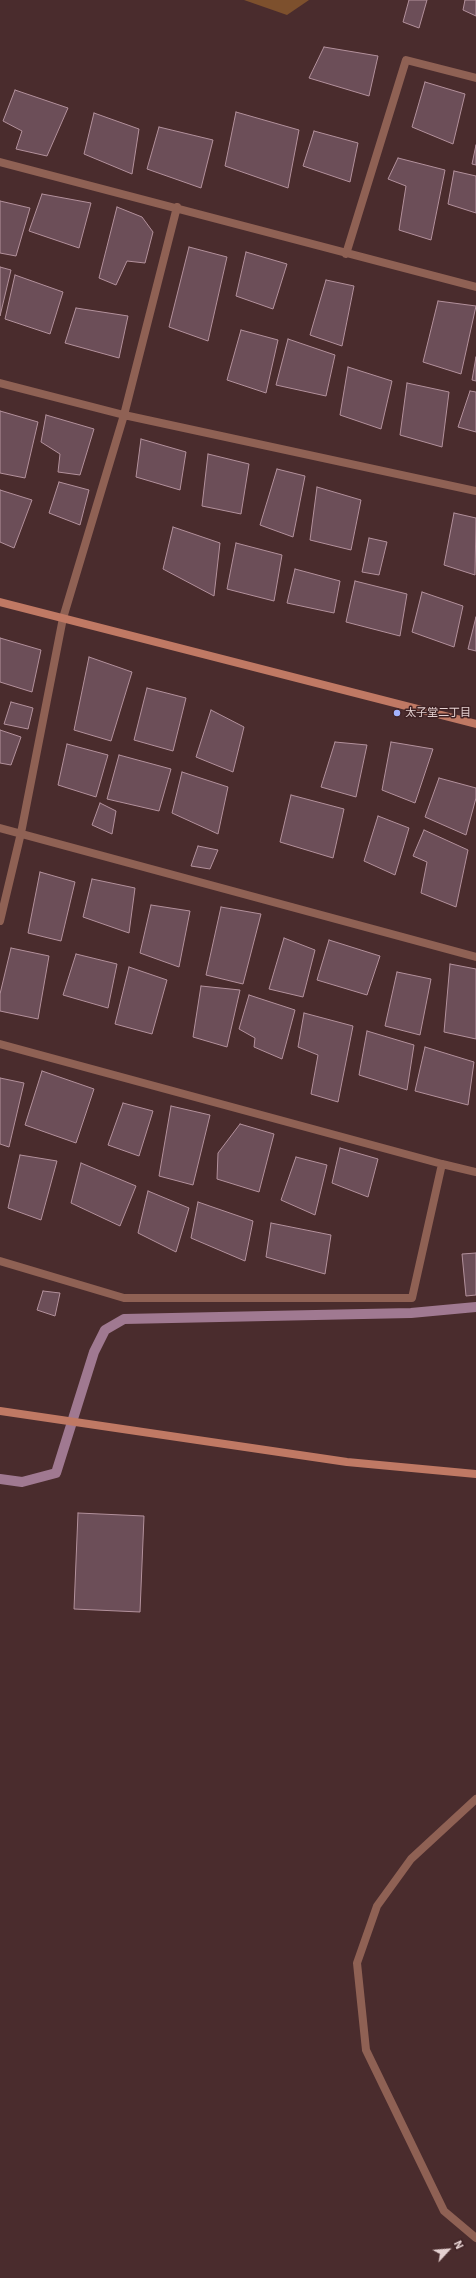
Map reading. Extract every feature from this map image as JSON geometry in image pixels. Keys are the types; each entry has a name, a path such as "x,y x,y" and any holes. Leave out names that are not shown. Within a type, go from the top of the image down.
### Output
{"street":[{"path":"346,254 406,60 476,78"},
{"path":"0,162 177,207 346,254 476,287"},
{"path":"0,920 21,833 63,618 124,415 177,207"},
{"path":"0,383 124,415 476,491"},
{"path":"0,602 476,724"},
{"path":"0,828 476,957"},
{"path":"0,1044 476,1172"},
{"path":"0,1261 124,1298 412,1298 442,1164"},
{"path":"0,1411 347,1462 476,1474"},
{"path":"476,1799 411,1859 376,1906 357,1963 366,2050 444,2211 476,2238"}],"shaded area":[{"path":"244,0 309,0 287,15"}],"building":[{"path":"409,0 427,0 419,28 403,22"},
{"path":"465,0 476,0 476,16 463,10"},
{"path":"324,47 378,56 369,96 309,78"},
{"path":"425,82 465,94 453,144 412,127"},
{"path":"15,90 68,108 47,156 16,149 22,131 3,121"},
{"path":"236,112 299,130 288,188 225,166"},
{"path":"94,113 139,129 132,174 84,154"},
{"path":"159,127 213,140 201,188 147,169"},
{"path":"314,131 358,143 350,182 303,166"},
{"path":"476,145 476,165 472,164"},
{"path":"398,158 445,170 431,240 399,230 406,186 388,179"},
{"path":"454,171 476,176 476,213 448,204"},
{"path":"42,194 91,203 79,248 29,231"},
{"path":"0,201 30,208 16,256 0,253"},
{"path":"117,207 142,217 153,232 145,263 127,261 116,285 99,278"},
{"path":"189,247 227,257 208,341 169,327"},
{"path":"246,252 287,264 273,309 236,296"},
{"path":"0,267 11,270 0,316"},
{"path":"15,275 63,292 50,334 5,319"},
{"path":"326,280 354,286 342,346 310,335"},
{"path":"438,301 476,306 461,374 423,362"},
{"path":"76,308 128,316 119,358 65,343"},
{"path":"241,330 278,340 266,393 227,380"},
{"path":"288,339 335,355 326,396 276,385"},
{"path":"476,357 476,381 472,380"},
{"path":"348,367 392,381 381,429 340,415"},
{"path":"407,383 449,392 442,447 400,435"},
{"path":"470,391 476,392 476,432 458,427"},
{"path":"0,411 38,422 25,478 0,473"},
{"path":"46,415 94,429 80,475 58,472 60,454 41,442"},
{"path":"141,439 186,452 180,490 136,477"},
{"path":"208,454 249,464 241,514 202,506"},
{"path":"277,469 305,476 293,537 260,525"},
{"path":"59,482 89,490 80,525 49,513"},
{"path":"317,487 361,500 351,550 310,540"},
{"path":"0,490 32,500 14,548 0,542"},
{"path":"454,513 476,518 475,575 444,565"},
{"path":"173,527 220,543 214,596 163,569"},
{"path":"369,538 387,542 379,575 362,572"},
{"path":"236,543 282,555 274,601 227,589"},
{"path":"295,569 340,581 334,613 287,603"},
{"path":"355,581 407,594 400,636 346,622"},
{"path":"422,592 463,606 454,647 412,632"},
{"path":"476,617 476,651 468,649"},
{"path":"0,638 41,650 32,692 0,682"},
{"path":"89,657 132,672 111,741 74,730"},
{"path":"147,688 186,698 173,751 134,740"},
{"path":"11,702 33,708 28,729 4,724"},
{"path":"211,710 244,727 233,772 196,757"},
{"path":"0,730 21,737 11,765 0,763"},
{"path":"335,742 367,745 356,797 321,787"},
{"path":"391,742 433,749 415,803 382,790"},
{"path":"67,744 108,755 96,797 58,785"},
{"path":"119,755 171,769 159,811 107,799"},
{"path":"182,772 228,787 218,834 172,813"},
{"path":"439,778 476,788 476,798 466,835 425,817"},
{"path":"291,795 344,809 333,858 280,842"},
{"path":"100,803 116,811 112,834 92,825"},
{"path":"378,816 409,828 395,875 364,861"},
{"path":"424,830 468,850 456,907 421,893 427,862 413,856"},
{"path":"198,846 218,850 210,869 191,866"},
{"path":"40,872 75,882 61,941 28,933"},
{"path":"92,879 135,888 129,933 83,917"},
{"path":"151,905 190,911 179,967 140,953"},
{"path":"221,907 261,914 243,984 206,975"},
{"path":"284,938 315,950 303,997 269,989"},
{"path":"329,940 380,956 367,995 317,980"},
{"path":"11,948 49,956 38,1019 0,1011 0,994"},
{"path":"76,954 117,964 108,1008 63,995"},
{"path":"450,964 476,969 476,1039 444,1032"},
{"path":"129,967 167,980 152,1034 115,1024"},
{"path":"397,972 431,979 420,1035 385,1026"},
{"path":"201,986 240,990 227,1047 193,1037"},
{"path":"249,995 295,1010 282,1059 254,1047 255,1038 239,1029"},
{"path":"304,1013 353,1026 338,1102 311,1094 318,1055 298,1047"},
{"path":"367,1031 414,1045 407,1090 359,1075"},
{"path":"425,1047 474,1062 468,1105 415,1091"},
{"path":"42,1071 94,1089 76,1143 25,1125"},
{"path":"0,1078 24,1083 9,1147 0,1144"},
{"path":"123,1103 153,1111 139,1156 108,1145"},
{"path":"171,1106 210,1115 193,1185 159,1176"},
{"path":"240,1124 274,1134 259,1192 217,1179 218,1153"},
{"path":"340,1148 378,1159 368,1197 332,1183"},
{"path":"20,1155 57,1161 41,1220 8,1208"},
{"path":"296,1157 327,1165 315,1215 281,1200"},
{"path":"81,1163 136,1186 120,1226 71,1203"},
{"path":"148,1191 189,1208 176,1252 138,1233"},
{"path":"198,1202 253,1221 245,1261 191,1238"},
{"path":"271,1223 331,1235 325,1274 266,1257"},
{"path":"476,1253 476,1295 466,1296 462,1254"},
{"path":"43,1291 60,1293 55,1316 37,1310"},
{"path":"78,1513 144,1516 140,1612 74,1609"}],"waterway":[{"path":"0,1479 22,1482 56,1473 94,1352 105,1330 124,1319 411,1313 476,1307"}],"place":[{"name":"太子堂二丁目","path":"397,713"}]}
